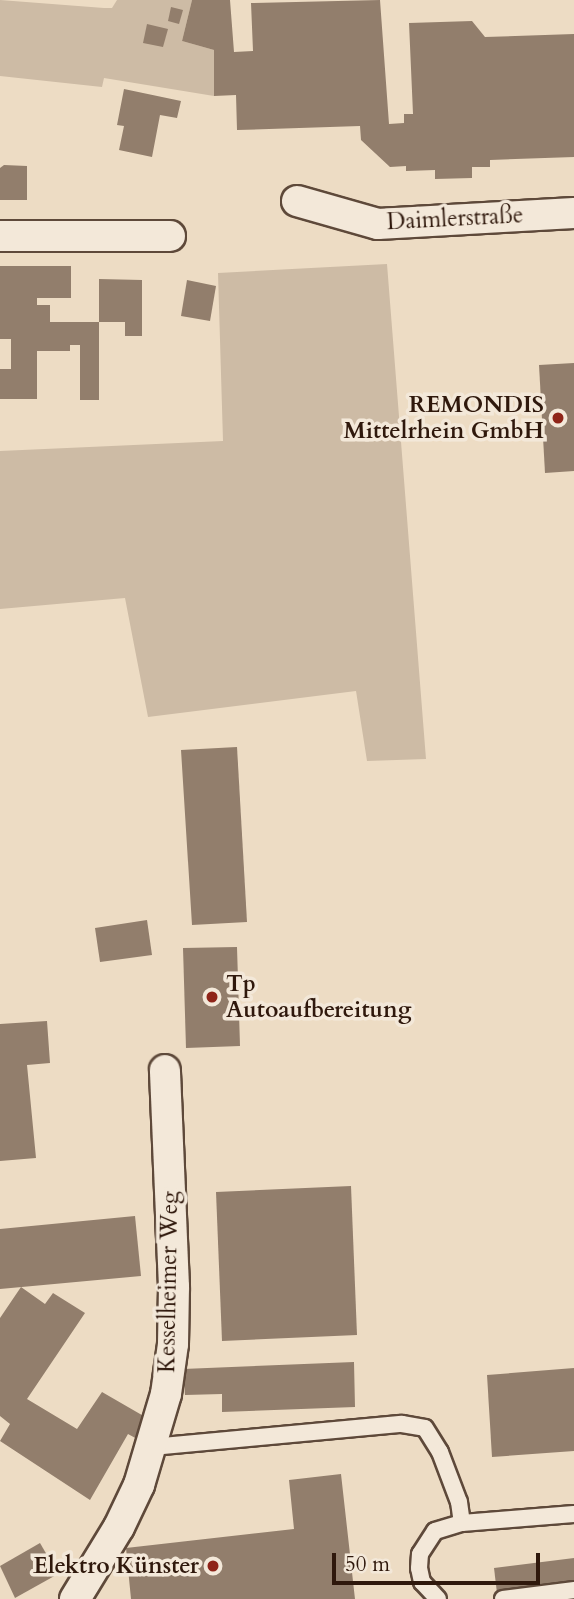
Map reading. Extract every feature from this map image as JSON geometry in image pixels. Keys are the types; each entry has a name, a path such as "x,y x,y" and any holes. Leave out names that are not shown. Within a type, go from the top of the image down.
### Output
{"street":[{"name":"Daimlerstraße","path":"297,201 378,223 574,213"},
{"path":"0,236 170,236"},
{"name":"Kesselheimer Weg","path":"75,1599 119,1527 152,1447 166,1394 173,1345 171,1186 165,1070"}],"lane":[{"path":"152,1447 402,1424 425,1428 440,1452 459,1502 462,1523"},
{"path":"438,1599 422,1582 420,1554 435,1531 462,1523 574,1514"},
{"path":"503,1599 574,1590"}],"shaded area":[{"path":"0,0 112,8 117,0 192,0 182,41 214,50 214,96 104,78 102,87 0,76"},
{"path":"387,264 426,759 367,761 356,691 148,717 125,598 0,609 0,451 223,441 218,273"}],"building":[{"path":"192,0 230,0 234,52 253,51 251,3 380,0 389,124 404,123 404,114 413,114 409,23 472,21 485,37 574,34 574,157 490,160 490,167 472,167 472,178 435,179 435,170 406,171 406,166 390,167 361,140 360,126 237,130 236,95 214,96 214,50 182,41"},
{"path":"171,7 183,10 179,24 168,21"},
{"path":"147,24 168,29 163,47 143,43"},
{"path":"124,89 181,101 177,118 160,115 152,157 119,150 124,126 117,125"},
{"path":"4,165 27,166 27,200 0,200 0,168"},
{"path":"0,266 71,266 71,298 37,298 37,305 50,305 50,322 99,322 99,400 80,400 80,345 70,345 70,351 37,351 37,399 0,399 0,369 11,369 11,339 0,339"},
{"path":"99,279 142,280 142,336 125,336 125,322 99,322"},
{"path":"187,280 216,286 210,321 181,316"},
{"name":"REMONDIS Mittelrhein GmbH","path":"574,363 574,471 545,473 539,365"},
{"path":"237,747 247,922 192,925 181,750"},
{"path":"147,920 152,955 100,962 95,928"},
{"name":"Tp Autoaufbereitung","path":"237,947 240,1046 186,1048 183,948"},
{"path":"47,1021 50,1063 27,1065 36,1158 0,1161 0,1024"},
{"path":"351,1186 357,1335 222,1341 216,1192"},
{"path":"135,1216 141,1276 0,1289 0,1229"},
{"path":"21,1287 45,1304 53,1293 85,1313 27,1399 77,1429 102,1392 147,1418 139,1440 128,1434 90,1500 0,1441 10,1424 0,1416 0,1318"},
{"path":"354,1362 355,1407 222,1412 222,1394 185,1395 183,1369"},
{"path":"574,1368 574,1451 492,1457 487,1375"},
{"name":"Elektro Künster","path":"341,1474 355,1599 131,1599 126,1548 294,1529 289,1480"},
{"path":"40,1543 58,1574 15,1598 0,1566"},
{"path":"574,1558 574,1583 497,1593 494,1568"}],"place":[{"name":"REMONDIS Mittelrhein GmbH","path":"558,418"},
{"name":"Tp Autoaufbereitung","path":"212,997"},
{"name":"Elektro Künster","path":"213,1566"}]}
